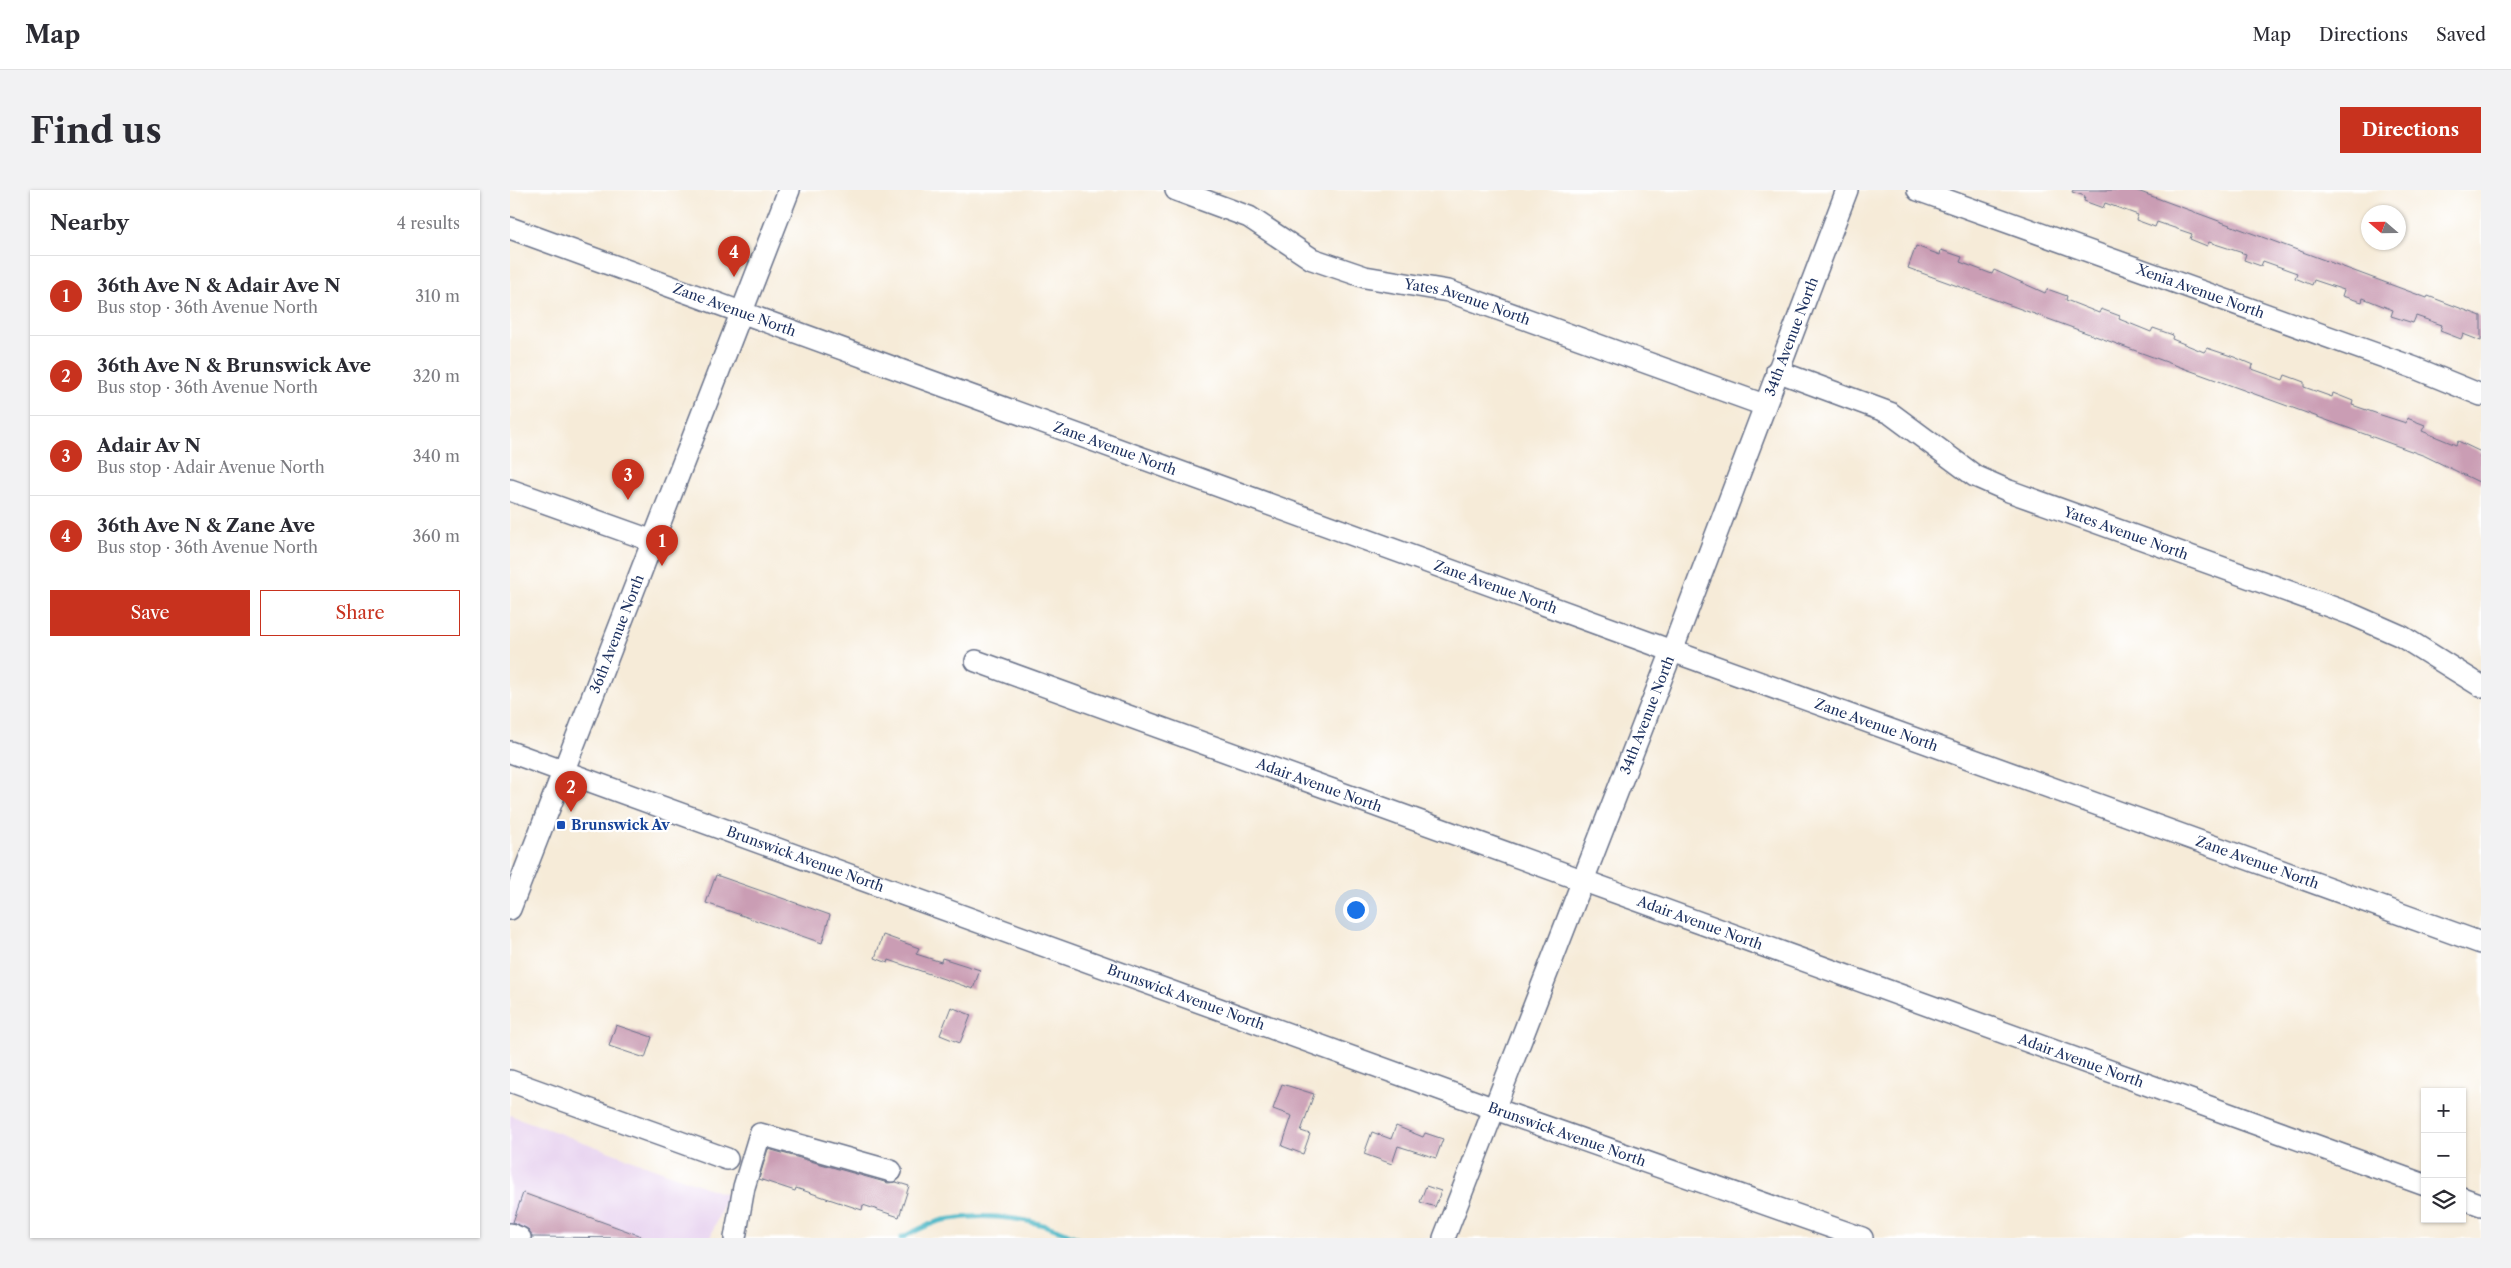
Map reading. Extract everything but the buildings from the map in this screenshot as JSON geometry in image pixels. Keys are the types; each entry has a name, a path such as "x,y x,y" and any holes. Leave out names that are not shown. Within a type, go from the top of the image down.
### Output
{"street":[{"name":"36th Avenue North","path":"510,909 789,190"},
{"name":"Yates Avenue North","path":"1176,190 1250,217 1312,259 1365,277 1448,291 1764,405"},
{"name":"34th Avenue North","path":"1444,1238 1672,651 1847,190"},
{"name":"Xenia Avenue North","path":"1918,190 2415,368 2481,395"},
{"name":"Zane Avenue North","path":"510,228 2481,943"},
{"name":"Yates Avenue North","path":"1777,371 1890,413 1975,476 1992,484 2351,614 2401,636 2481,686"},
{"path":"510,490 653,541"},
{"name":"Adair Avenue North","path":"976,661 1582,882 2421,1184"},
{"name":"Brunswick Avenue North","path":"510,752 1495,1109 1862,1238"},
{"path":"510,1082 727,1160"},
{"path":"735,1238 744,1187 760,1134 891,1171"},
{"path":"2466,1199 2481,1205"}],"shaded area":[{"path":"510,1115 727,1195 710,1238 510,1238"}],"waterway":[{"path":"901,1238 938,1221 978,1217 1012,1218 1029,1221 1062,1231 1077,1238"}],"place":[{"name":"36th Ave N & Zane Ave","path":"734,277"},
{"name":"Adair Av N","path":"628,500"},
{"name":"36th Ave N & Adair Ave N","path":"662,566"},
{"name":"36th Ave N & Brunswick Ave","path":"571,812"},
{"name":"Brunswick Av","path":"561,825"}]}
